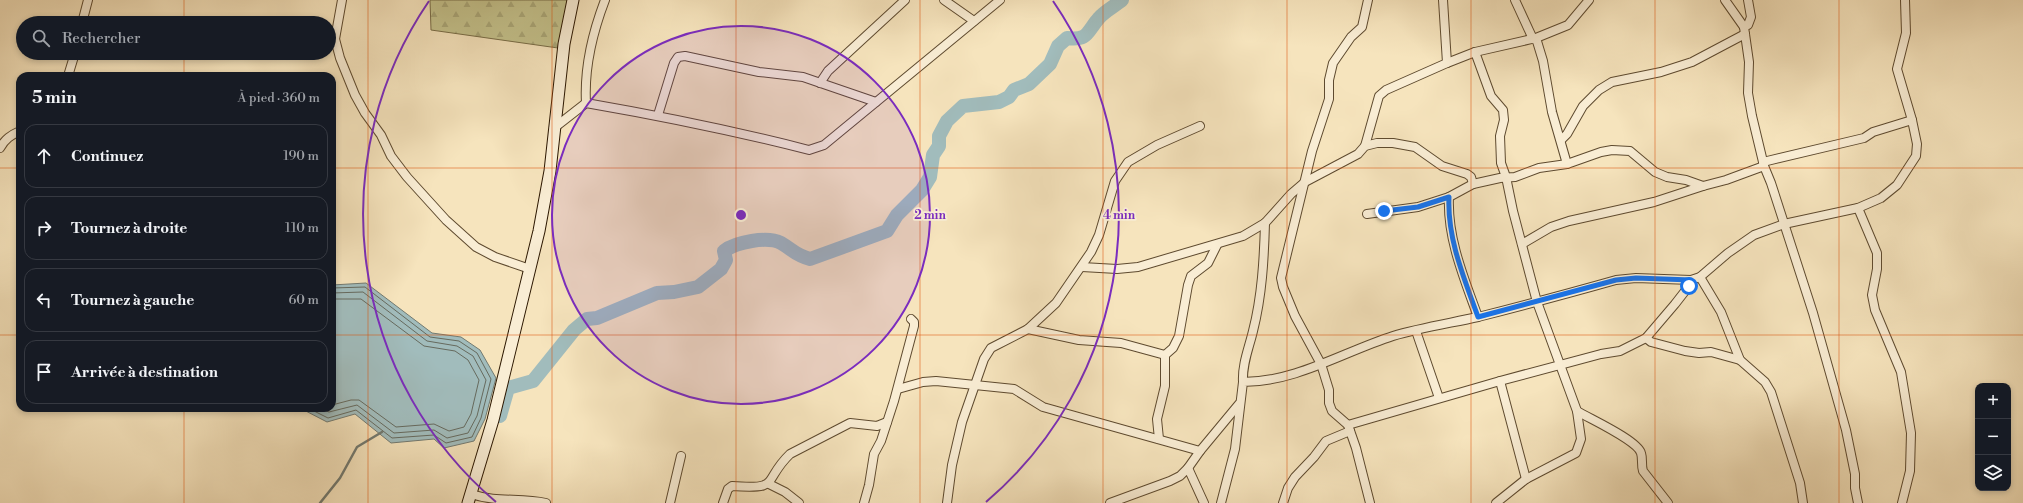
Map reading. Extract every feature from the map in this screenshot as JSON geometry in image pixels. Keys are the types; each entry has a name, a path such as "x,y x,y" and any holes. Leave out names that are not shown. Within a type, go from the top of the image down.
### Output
{"street":[{"path":"84,16 88,0"},
{"path":"336,33 342,0"},
{"path":"546,503 531,499 470,498 493,420 530,269 550,171 564,44 573,0"},
{"path":"586,103 585,83 587,63 605,0"},
{"path":"820,83 828,71 905,0"},
{"path":"944,0 974,21"},
{"path":"554,128 586,103 658,115 809,150 824,145 1000,0"},
{"path":"1368,0 1362,26 1351,37 1332,63 1328,99 1312,151 1281,278 1283,287 1295,316 1321,364 1326,379 1329,403 1332,411 1349,428 1356,448 1370,503"},
{"path":"1443,0 1447,63"},
{"path":"1515,0 1535,39 1544,61 1552,112 1567,164"},
{"path":"1725,0 1744,31 1749,62 1748,93 1764,164 1813,313 1846,430 1855,474 1857,503"},
{"path":"1561,140 1567,134 1583,106 1599,90 1612,82 1661,72 1692,62 1744,31 1751,17 1748,0"},
{"path":"1243,382 1269,379 1321,364 1393,336 1478,317 1616,280 1636,278 1691,280 1700,277 1728,253 1754,235 1784,224 1858,208 1881,198 1897,186 1916,156 1917,144 1912,120 1897,70 1906,33 1905,0"},
{"path":"1082,267 1116,269 1138,267 1217,245 1243,236 1265,223 1291,194 1305,182 1358,154 1365,146 1379,96 1386,90 1475,52 1535,39 1568,25 1586,2"},
{"path":"336,43 340,58 355,95 365,113 382,135 392,156 407,177 446,220 476,247 496,257 530,269"},
{"path":"1475,52 1490,96 1503,110 1504,120 1500,136 1500,163 1506,177 1537,302 1577,411 1581,439 1576,453 1526,479 1496,503"},
{"path":"658,115 674,62 678,57 685,56 759,72 803,77 876,102"},
{"path":"69,72 73,60"},
{"path":"1522,244 1551,227 1569,221 1654,202 1726,180 1778,157 1864,138 1873,132 1912,120"},
{"path":"947,503 952,465 962,422 976,386 984,359 991,348 1028,329 1056,302 1082,267 1099,236 1115,181 1128,162 1157,145 1200,126"},
{"path":"0,148 3,142 16,132"},
{"path":"1365,146 1377,143 1408,145 1442,166 1468,174 1471,177 1473,184"},
{"path":"1367,214 1418,207 1449,197 1473,184 1506,177 1515,177 1539,168 1567,164 1601,152 1622,149 1637,155 1656,172 1667,177 1686,180 1703,186"},
{"path":"1449,197 1449,226 1467,287 1478,317"},
{"path":"1858,208 1877,253 1877,269 1872,294 1875,310 1901,372 1911,433 1910,471 1902,503"},
{"path":"1221,503 1235,449 1239,404 1243,382 1242,372 1253,330 1262,282 1265,223"},
{"path":"1159,439 1157,419 1165,386 1165,355 1173,348 1179,336 1191,276 1208,263 1217,245"},
{"path":"1700,277 1720,312 1740,360"},
{"path":"1283,503 1288,488 1295,477 1314,457 1326,441 1349,428 1439,398 1560,365 1620,351 1646,338 1689,286 1691,280"},
{"path":"864,503 869,485 874,454 881,441 898,389 914,326 914,322 911,319"},
{"path":"1028,329 1078,340 1121,343 1165,355"},
{"path":"1416,331 1439,398"},
{"path":"1646,338 1651,342 1685,351 1699,353 1711,352 1740,360 1765,382 1771,392 1800,483 1803,503"},
{"path":"898,389 923,382 936,381 1014,389 1043,407 1200,451"},
{"path":"1500,381 1526,479"},
{"path":"1110,503 1180,476 1239,404"},
{"path":"1577,411 1629,439 1638,448 1642,453 1641,466 1668,503"},
{"path":"723,503 728,489 732,486 760,487 769,484 784,460 790,454 827,436 845,425 856,423 877,426 887,422"},
{"path":"670,503 681,456"},
{"path":"1188,468 1204,503"},
{"path":"769,484 785,492 799,503"}],"green space":[{"path":"430,0 571,0 558,48 431,30"}],"water":[{"path":"366,283 432,333 461,337 480,350 496,378 485,419 474,441 444,448 434,439 391,443 355,414 327,422 308,412 336,412 336,285"}],"waterway":[{"path":"500,416 508,388 533,381 574,330 587,319 597,318 657,293 674,292 698,287 721,269 726,260 724,251 729,248 752,241 768,240 781,243 801,256 810,259 887,231 897,215 922,190 930,177 933,155 939,146 939,136 947,121 963,106 999,102 1009,97 1014,90 1029,84 1050,64 1058,46 1067,38 1080,38 1087,34 1101,15 1122,0"},
{"path":"320,503 340,478 357,447 382,432"}],"route":[{"path":"1384,211 1418,207 1449,197 1449,226 1467,287 1478,317 1616,280 1636,278 1691,280 1689,286"}]}
